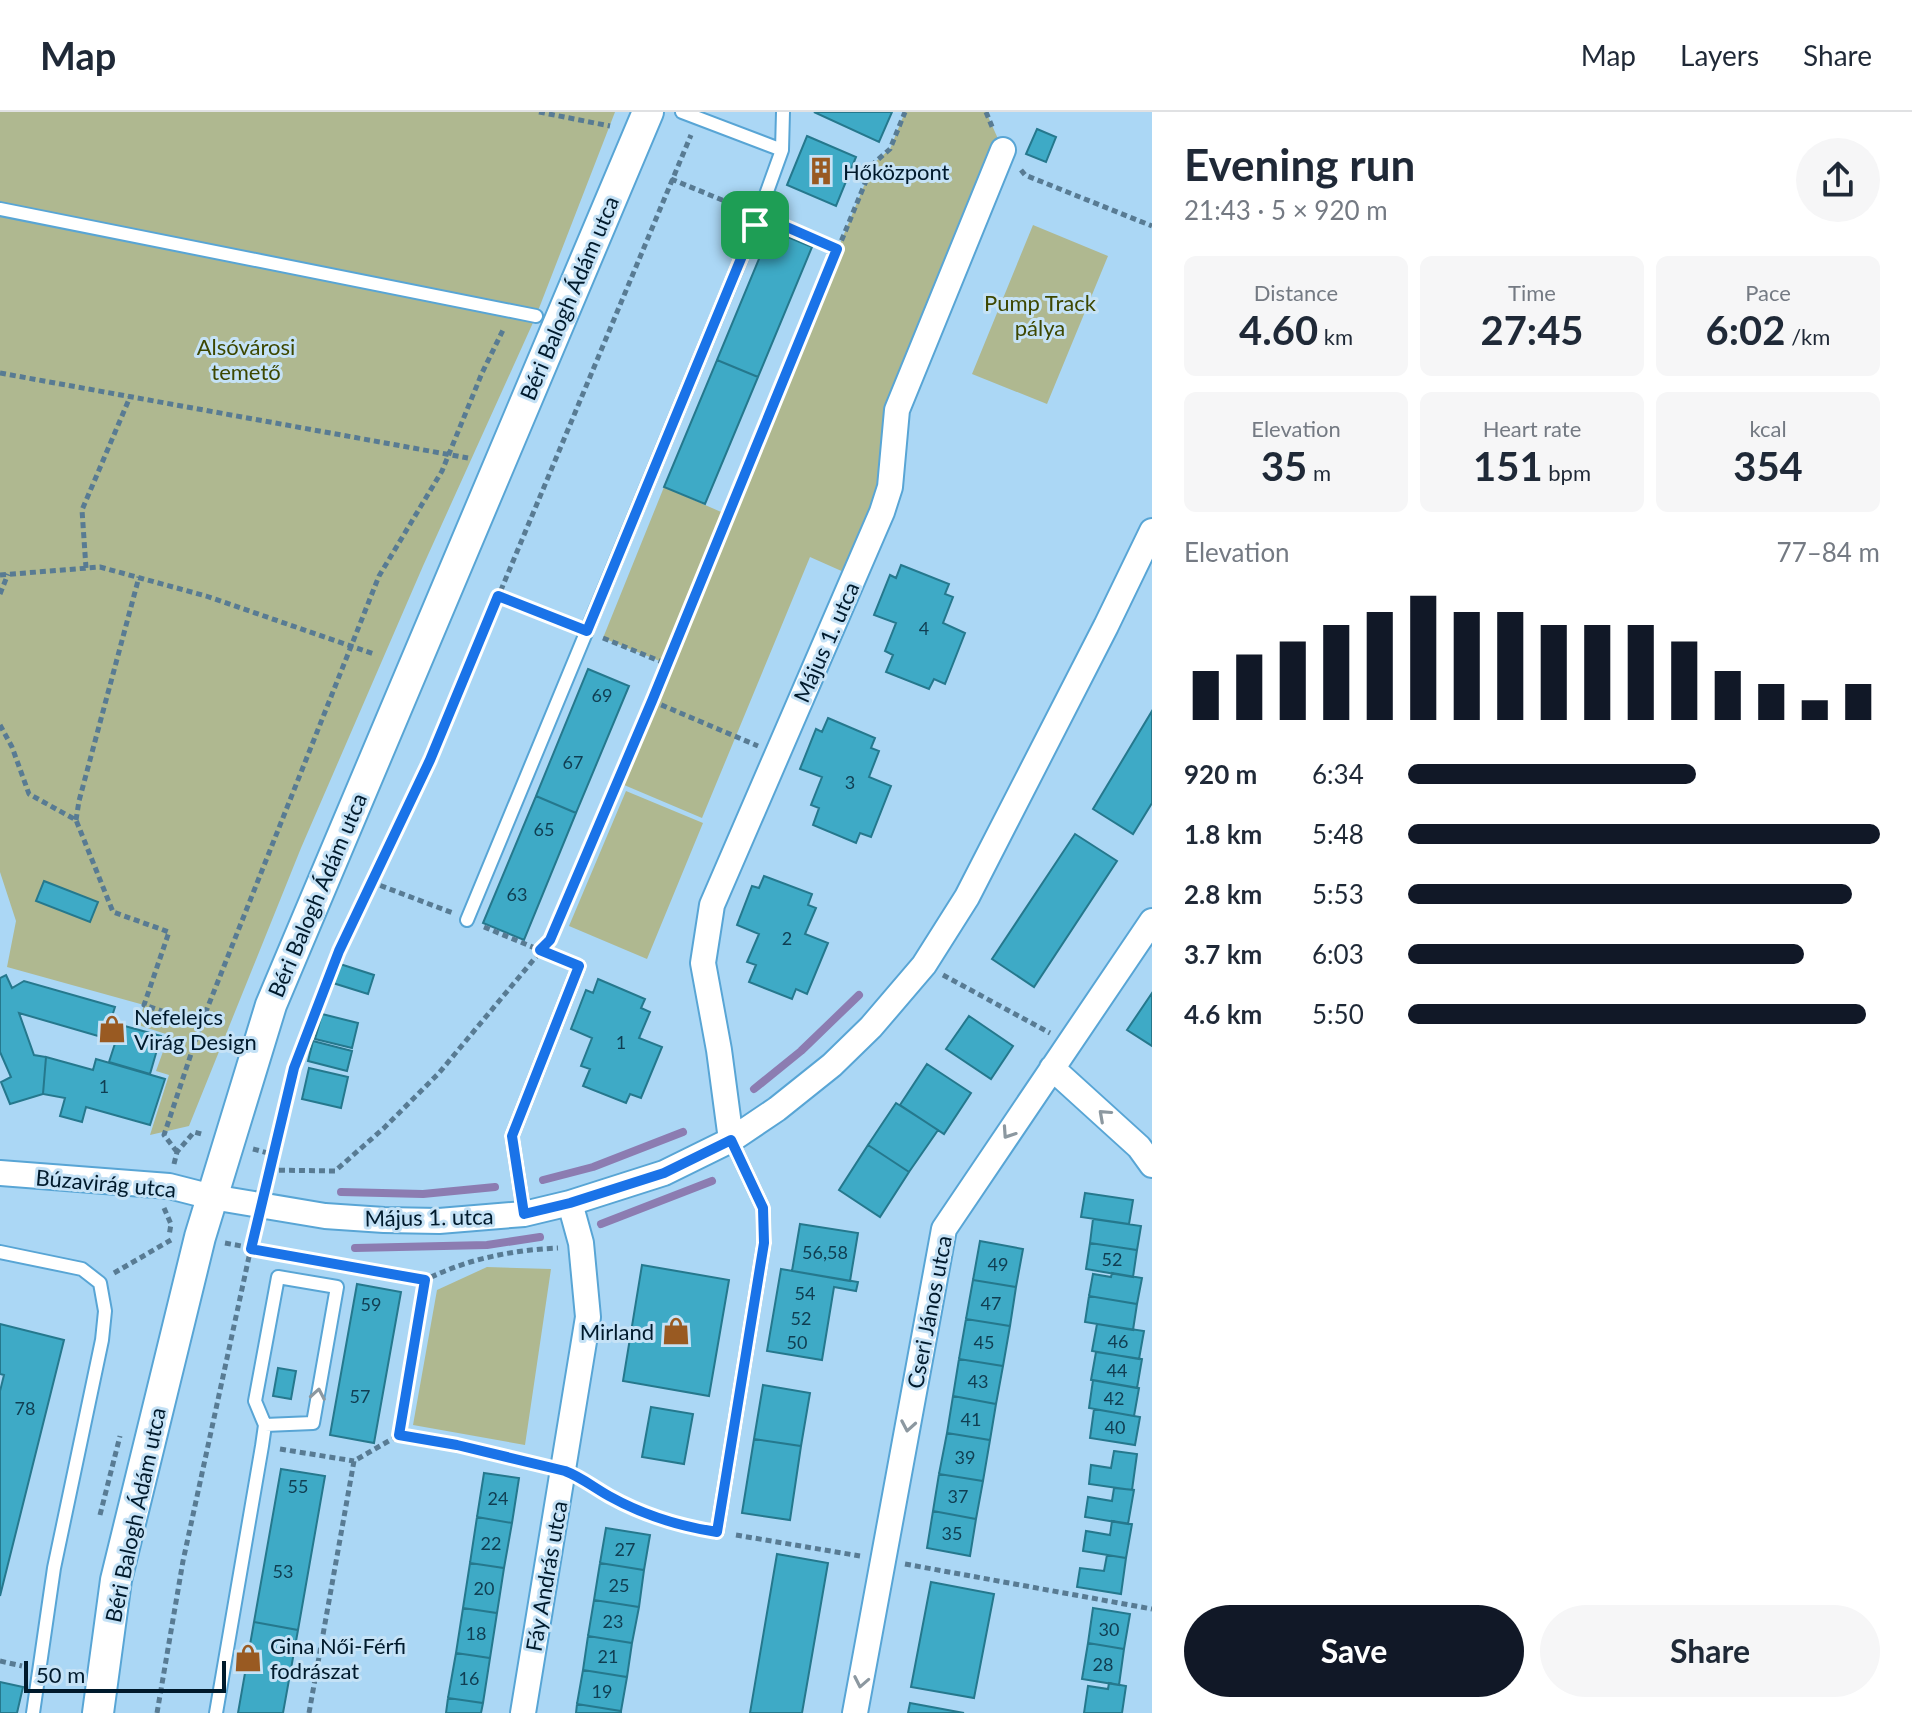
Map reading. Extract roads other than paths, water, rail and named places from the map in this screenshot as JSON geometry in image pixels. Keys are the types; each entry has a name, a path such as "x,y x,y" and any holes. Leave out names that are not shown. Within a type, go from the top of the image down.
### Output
{"street":[{"name":"Béri Balogh Ádám utca","path":"98,1713 116,1580 212,1197 271,1005 648,112"},
{"name":"Május 1. utca","path":"731,1140 703,963 712,905 882,512 890,487 897,410 1003,150"},
{"name":"Május 1. utca","path":"212,1197 325,1216 384,1220 439,1221 524,1214 664,1173 731,1140 832,1065 924,965 967,897 1152,531"},
{"name":"Cseri János utca","path":"855,1713 944,1229 1152,921"},
{"path":"1052,1068 1139,1147 1152,1165"},
{"name":"Búzavirág utca","path":"0,1173 169,1186 212,1197"},
{"name":"Fáy András utca","path":"523,1713 565,1471 588,1313 581,1243 570,1203"}],"lane":[{"path":"682,112 782,150"},
{"path":"467,920 759,215 782,150 783,112"},
{"path":"0,209 536,316"},
{"path":"524,1214 512,1136 579,966"},
{"path":"717,1532 764,1243 763,1208 731,1140"},
{"path":"0,1252 82,1269 100,1283 105,1311 102,1340 54,1568 33,1713"},
{"path":"216,1713 265,1425 255,1401 278,1277 337,1287 313,1423 265,1425"}],"waterway":[{"path":"754,1089 801,1051 859,995"},
{"path":"543,1180 593,1167 683,1132"},
{"path":"601,1224 712,1181"},
{"path":"341,1192 423,1194 495,1187"},
{"path":"355,1248 487,1245 540,1237"}],"place":[{"name":"Hőközpont","path":"821,171"},
{"name":"Nefelejcs Virág Design","path":"112,1029"},
{"name":"Mirland","path":"676,1331"},
{"name":"Gina Női-Férfi fodrászat","path":"248,1658"}],"park label":[{"name":"Pump Track pálya","path":"1040,314"},
{"name":"Alsóvárosi temető","path":"246,358"}]}
